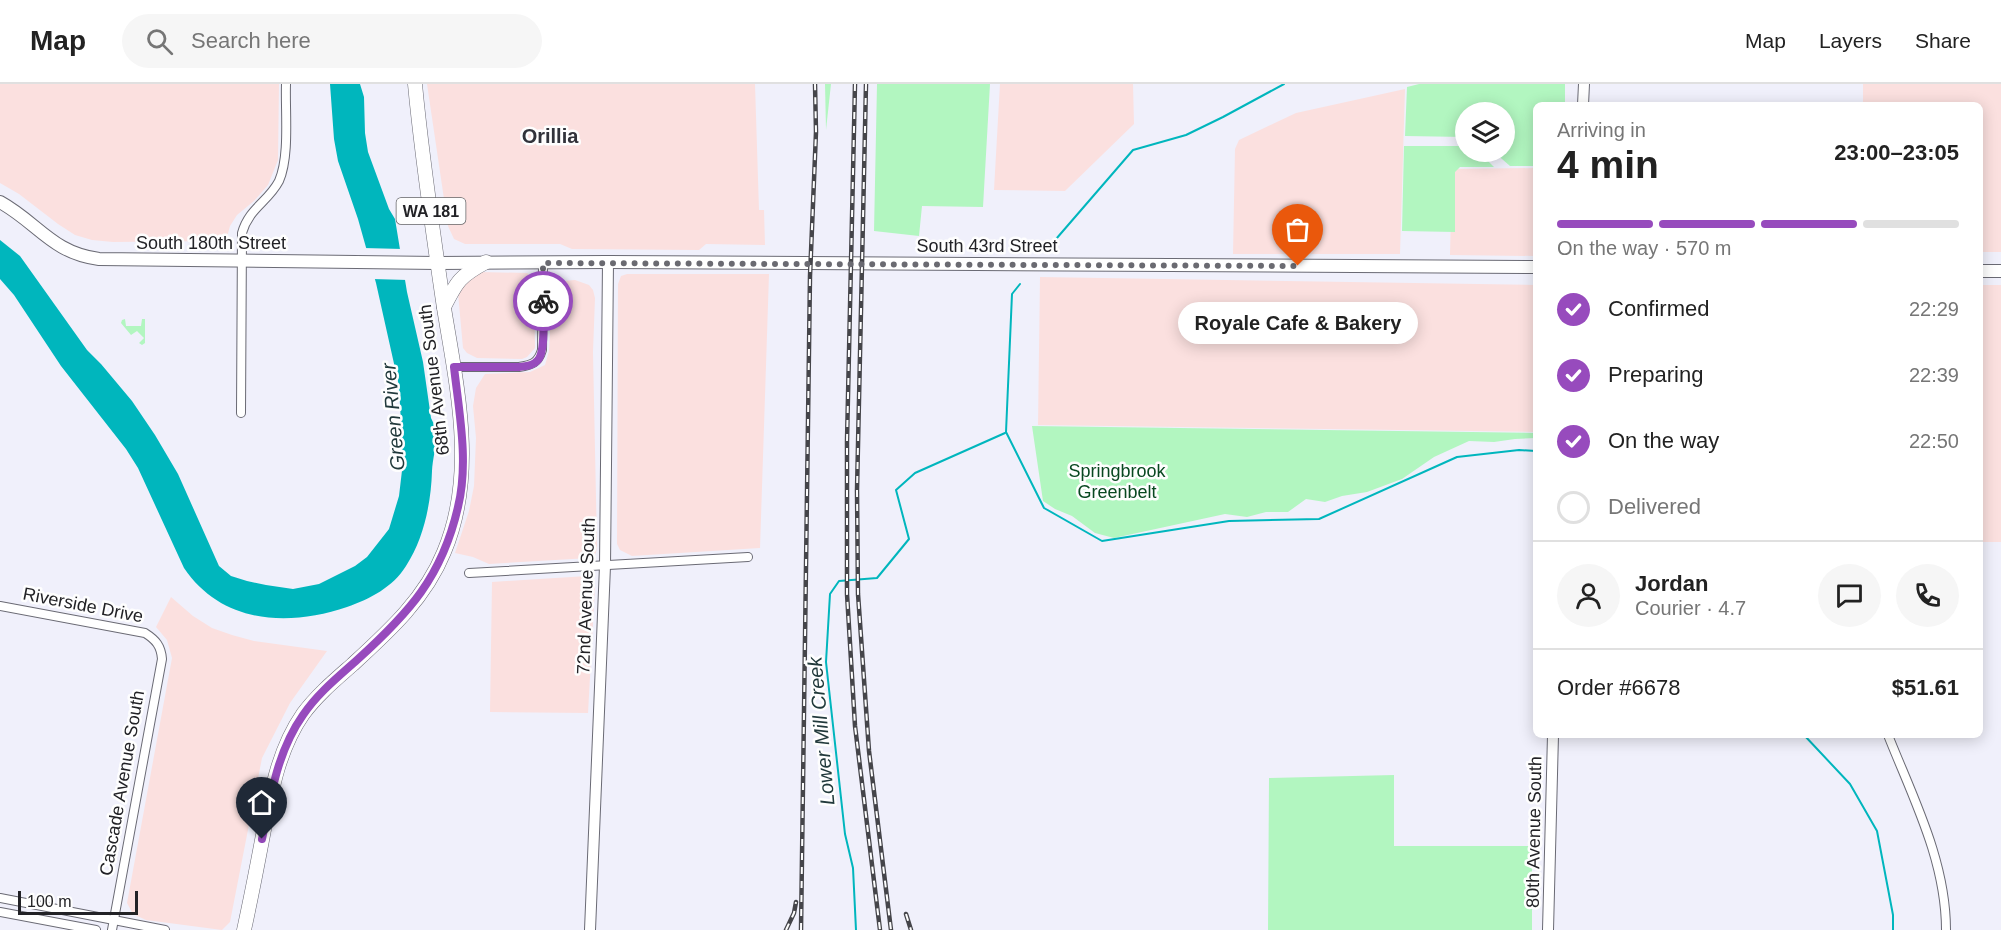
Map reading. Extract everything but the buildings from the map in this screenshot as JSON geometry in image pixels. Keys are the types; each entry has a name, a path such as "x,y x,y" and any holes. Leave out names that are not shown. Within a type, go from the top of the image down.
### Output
{"main road":[{"name":"WA 181","path":"415,84 420,140 438,263"},
{"name":"South 180th Street","path":"0,202 60,247 89,258 438,263"},
{"path":"444,307 462,276 486,262"},
{"name":"South 43rd Street","path":"438,263 1533,267"},
{"name":"68th Avenue South","path":"244,930 274,779 288,740 303,714 323,691 388,632 412,606 433,577 445,551 458,508 462,487 461,429 438,263"},
{"path":"1983,271 2001,271"}],"street":[{"path":"241,413 242,233 250,214 278,182 283,169 286,84"},
{"path":"1583,102 1584,84"},
{"name":"72nd Avenue South","path":"590,930 605,566 608,262"},
{"path":"454,367 519,367 537,361 542,350 543,263"},
{"path":"469,573 748,557"},
{"name":"Riverside Drive","path":"0,606 145,633 157,642"},
{"name":"Cascade Avenue South","path":"112,930 162,659 157,642"},
{"name":"80th Avenue South","path":"1548,930 1553,738"},
{"path":"1889,738 1936,858 1946,904 1946,930"},
{"path":"0,898 165,930"},
{"path":"0,912 96,930"}],"shaded area":[{"path":"0,84 279,84 278,160 268,185 237,215 230,226 227,237 218,241 113,242 92,240 75,235 0,183"},
{"path":"427,84 755,84 759,210 764,210 765,245 706,244 699,250 572,249 560,244 465,244 454,239 448,226"},
{"path":"1000,84 1133,84 1134,124 1065,191 994,190"},
{"path":"1863,84 2001,84 2001,252 1983,252 1983,102 1863,102"},
{"path":"1405,89 1400,254 1233,254 1235,149 1239,140 1296,113"},
{"path":"1533,168 1533,256 1450,255 1452,169"},
{"path":"480,272 527,273 534,279 535,348 527,357 522,359 477,358 463,348 458,293 461,286"},
{"path":"627,274 769,274 760,548 632,556 620,550 617,544 618,284 621,276"},
{"path":"1040,277 1533,285 1533,432 1038,425"},
{"path":"575,280 589,285 595,298 593,352 596,553 590,558 489,564 455,553 469,511 474,486 476,438 473,406 476,388 485,374 530,372 545,365 549,351 552,290 563,281"},
{"path":"1983,285 2001,285 2001,542 1983,542"},
{"path":"587,576 593,579 595,586 588,713 490,712 492,582"},
{"path":"171,597 193,616 212,628 232,635 254,641 327,651 290,703 262,758 230,922 222,930 146,920 133,914 127,903 172,658 167,640 156,627"}],"green space":[{"path":"825,84 831,84 826,130"},
{"path":"877,84 990,84 983,207 922,206 919,236 874,231"},
{"path":"1419,84 1565,84 1565,102 1533,102 1533,166 1510,166 1505,162 1515,162 1515,102 1455,102 1455,137 1405,136 1407,87"},
{"path":"1404,146 1455,146 1455,162 1489,162 1494,167 1460,167 1455,172 1455,232 1402,231"},
{"path":"125,319 126,326 141,326 142,319 145,319 145,343 142,345 139,343 144,338 137,331 131,335 121,323"},
{"name":"Springbrook Greenbelt","path":"1032,426 1533,433 1533,438 1494,442 1469,441 1434,457 1402,479 1367,492 1342,496 1325,502 1306,499 1288,512 1266,512 1247,517 1225,514 1114,538 1095,533 1072,516 1043,501"},
{"path":"1394,775 1394,846 1532,846 1532,930 1268,930 1269,778"}],"water":[{"path":"330,84 360,84 364,97 368,152 389,209 395,219 407,292 423,362 431,418 436,431 430,495 418,544 401,573 380,591 356,604 325,613 280,618 258,616 217,601 199,587 184,568 138,468 126,449 61,366 14,295 0,279 0,240 20,256 87,350 132,401 155,435 178,474 219,566 231,576 266,585 293,589 319,584 355,566 367,557 389,529 399,496 403,462 399,386 376,283 358,219 338,161"}],"pier":[{"path":"363,248 403,249 408,280 372,279"}],"waterway":[{"path":"1050,246 1133,150 1186,135 1284,84"},
{"path":"1020,284 1012,294 1006,432 1044,508 1102,541 1229,521 1319,519 1457,457 1519,450 1533,451"},
{"name":"Lower Mill Creek","path":"856,930 853,868 845,834 826,662 830,594 839,581 877,578 909,539 896,490 915,473 1005,433"},
{"path":"1807,738 1850,784 1877,831 1893,915 1893,930"}],"railway":[{"path":"801,930 810,276 816,132 815,84"},
{"path":"855,84 847,441 847,594 855,726 880,930"},
{"path":"866,84 857,490 858,594 869,751 891,930"},
{"path":"786,930 794,913 796,902"},
{"path":"906,914 911,930"}],"way so far":[{"path":"543,301 543,263 1298,266"}],"place":[{"name":"Royale Cafe & Bakery","path":"1298,266"}],"district":[{"name":"Orillia","path":"550,136"}],"route":[{"path":"262,839 280,757 303,714 323,691 388,632 412,606 433,577 445,551 462,487 461,429 454,367 519,367 537,361 542,350 543,301"}],"water label":[{"name":"Green River","path":"393,417"}]}
